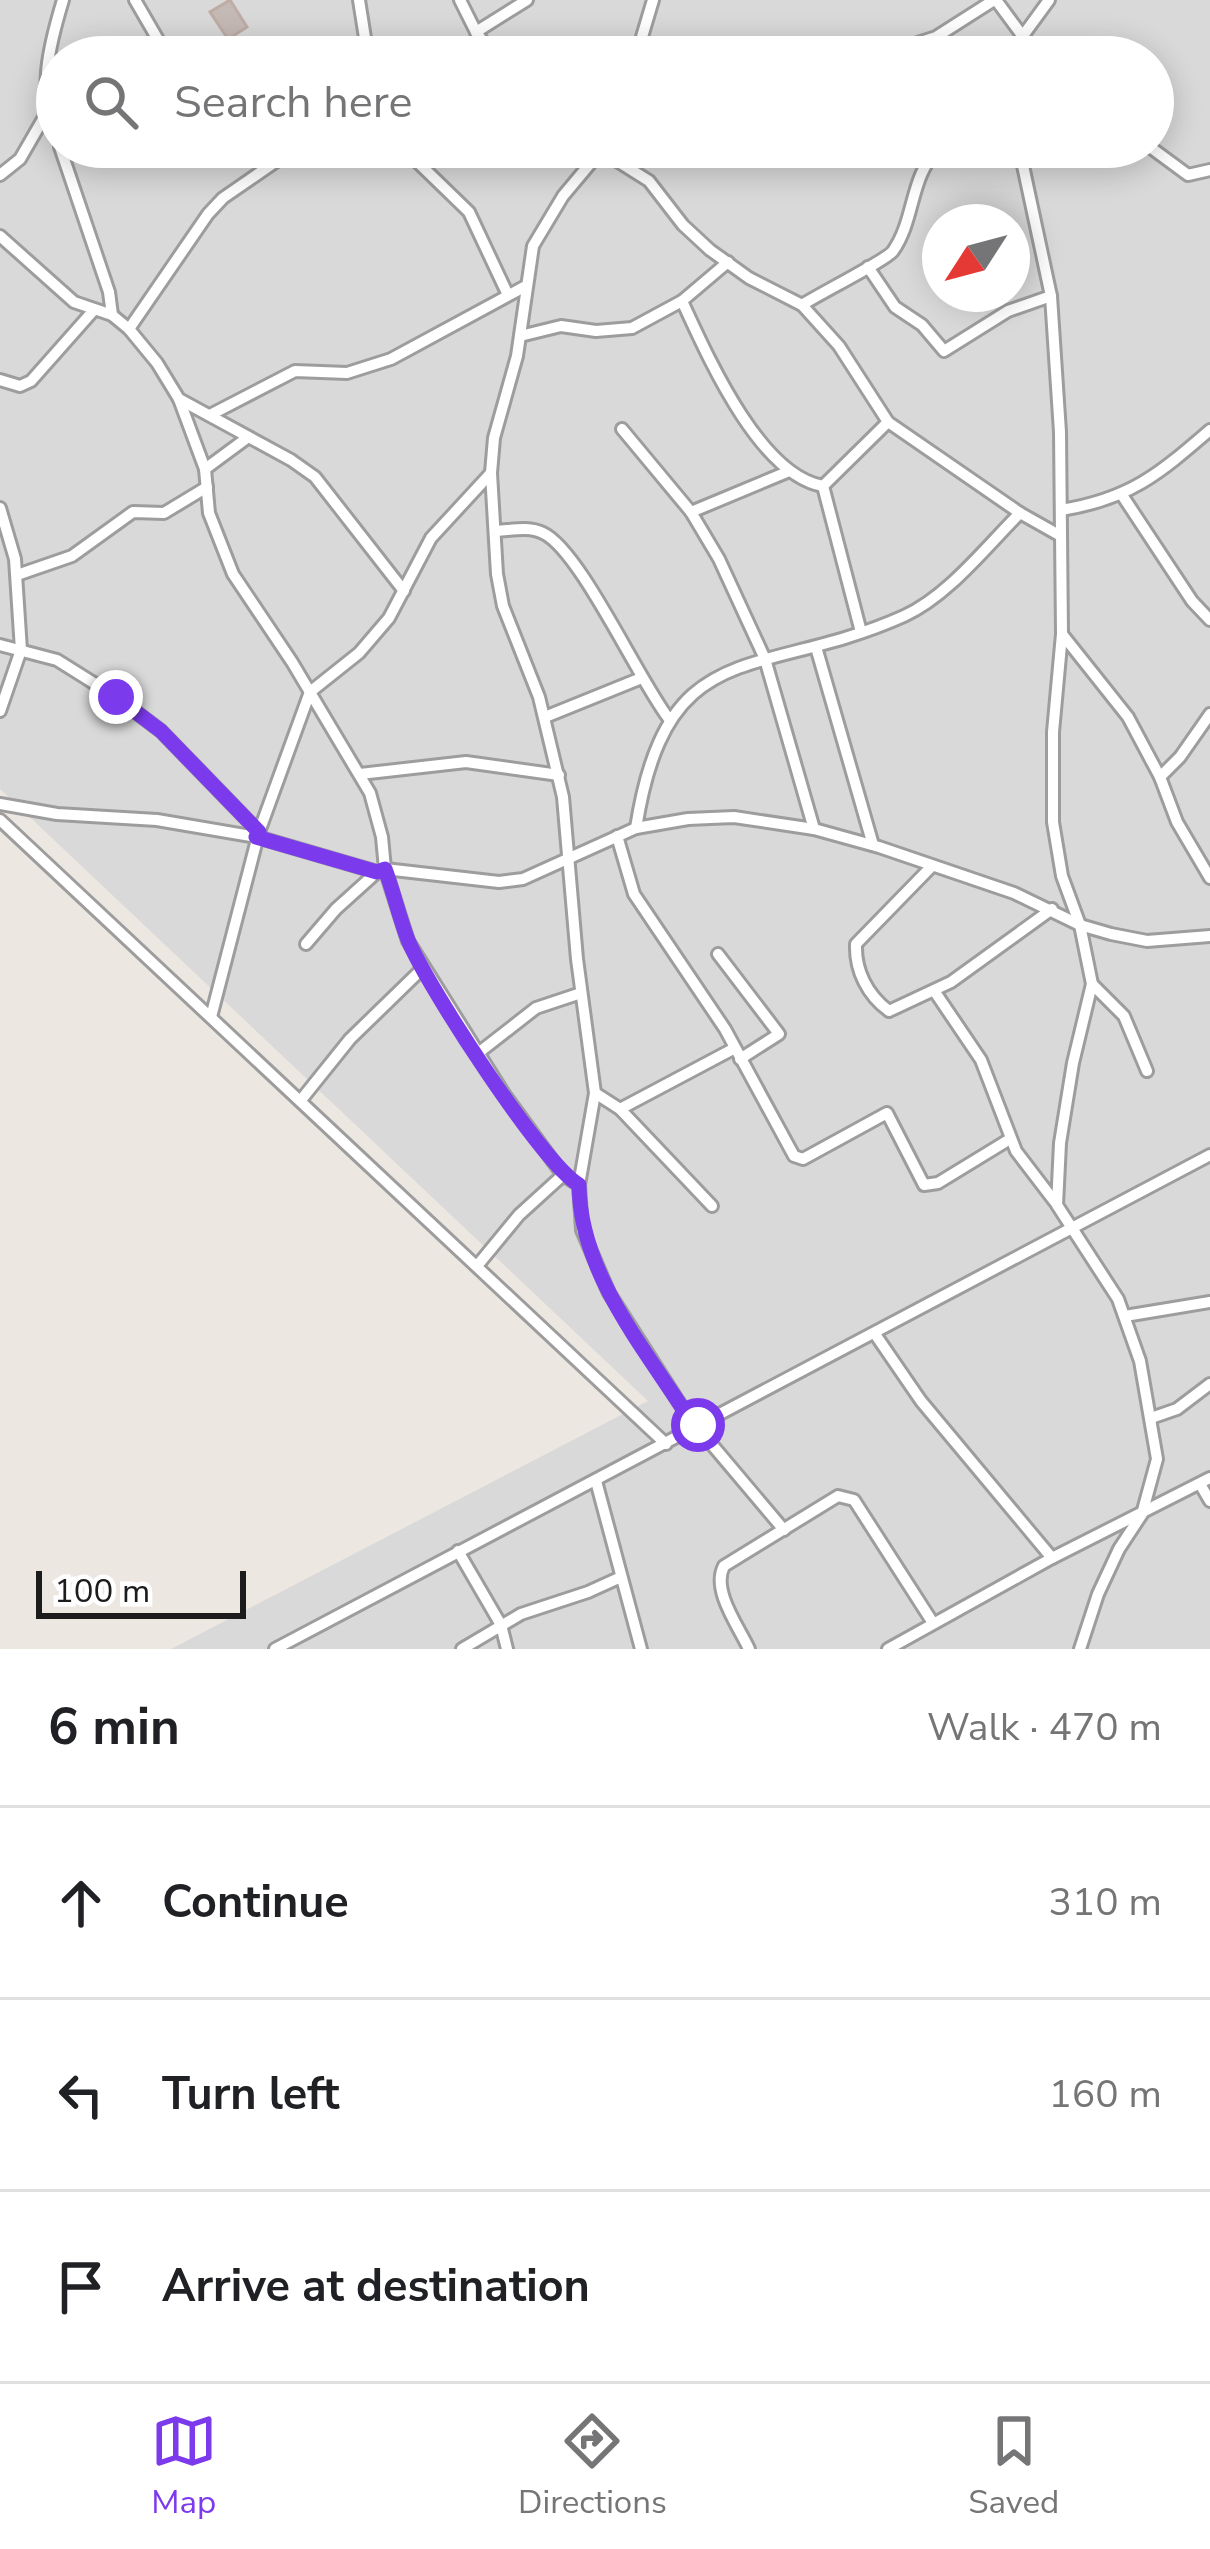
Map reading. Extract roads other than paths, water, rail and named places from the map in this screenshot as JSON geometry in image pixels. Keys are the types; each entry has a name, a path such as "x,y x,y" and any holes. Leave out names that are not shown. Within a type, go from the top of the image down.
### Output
{"street":[{"path":"54,36 62,0"},
{"path":"135,0 156,36"},
{"path":"359,0 365,36"},
{"path":"460,0 478,36"},
{"path":"476,32 527,0"},
{"path":"642,36 652,0"},
{"path":"938,36 995,0 1021,36"},
{"path":"1023,36 1049,0"},
{"path":"0,175 20,159 36,131"},
{"path":"1174,165 1188,175 1210,170"},
{"path":"67,168 112,314"},
{"path":"129,329 208,214 265,168"},
{"path":"424,168 469,212 507,293"},
{"path":"586,168 532,246 520,336 494,438 491,473 503,606 545,717 559,775 595,1093 579,1185 582,1230 609,1293 687,1415 784,1530"},
{"path":"629,168 649,181 696,238 777,295 802,305 839,346 888,422 1059,535"},
{"path":"802,305 886,260 897,246 924,168"},
{"path":"1024,168 1051,296 1061,510 1062,634 1052,800 1062,876 1081,925 1092,984 1060,1143 1057,1205"},
{"path":"0,236 55,287 93,311 112,314 129,329 179,399 206,469 209,512 233,574 360,774 376,812 381,871 409,941 477,1054 563,1175 579,1185"},
{"path":"520,336 561,326 596,331 632,328 682,301 728,262"},
{"path":"868,267 895,307 922,325 944,351 1008,311 1051,296"},
{"path":"210,416 295,371 347,374 391,359 524,287"},
{"path":"682,301 720,384 788,472 823,486"},
{"path":"0,380 20,386 31,381 93,311"},
{"path":"179,399 314,477 404,591"},
{"path":"823,486 888,422"},
{"path":"622,429 691,512 719,559 765,659 814,829"},
{"path":"1061,510 1122,495 1172,464 1210,430"},
{"path":"206,469 247,438"},
{"path":"691,512 788,472"},
{"path":"211,1017 258,834 310,692 358,652 389,618 442,523 491,473"},
{"path":"823,486 861,632"},
{"path":"17,574 72,556 134,512 164,513 207,487"},
{"path":"1122,495 1192,601 1210,620"},
{"path":"0,508 17,574 21,650 0,711"},
{"path":"636,828 640,800 669,719 690,693 710,678 904,616 929,600 1020,513"},
{"path":"497,531 532,528 557,541 608,618 639,679 669,719"},
{"path":"1062,634 1121,707 1210,878"},
{"path":"0,645 57,659 131,708 161,731 258,834"},
{"path":"816,647 873,845"},
{"path":"545,717 639,679"},
{"path":"1160,777 1210,714"},
{"path":"360,774 466,762 559,775"},
{"path":"0,805 258,834 381,871 500,882 544,872 636,828 712,816 814,829 873,845 1052,909 1081,925 1147,941 1210,935"},
{"path":"0,820 666,1444"},
{"path":"617,836 634,894 680,958 799,1159 887,1113 924,1185 938,1183 1010,1138"},
{"path":"931,867 858,940 862,980 889,1011 935,992 1052,909"},
{"path":"306,944 336,909 381,871"},
{"path":"620,1108 779,1034 718,954"},
{"path":"302,1100 350,1039 423,968"},
{"path":"1092,984 1124,1016 1147,1071"},
{"path":"935,992 981,1060 1010,1138 1118,1299 1140,1361 1157,1459 1142,1514 1105,1579 1080,1649"},
{"path":"477,1054 536,1008 581,993"},
{"path":"595,1093 620,1108 712,1206"},
{"path":"275,1649 1210,1155"},
{"path":"478,1266 519,1216 563,1175"},
{"path":"1125,1316 1210,1302"},
{"path":"875,1334 921,1401 1052,1558"},
{"path":"1151,1418 1177,1409 1210,1384"},
{"path":"596,1481 641,1649"},
{"path":"888,1649 1052,1558 1205,1481 1210,1502"},
{"path":"749,1649 722,1590 719,1575 724,1566 838,1496 854,1500 933,1623"},
{"path":"458,1551 501,1625 506,1649"},
{"path":"461,1649 501,1625 621,1577"}]}
